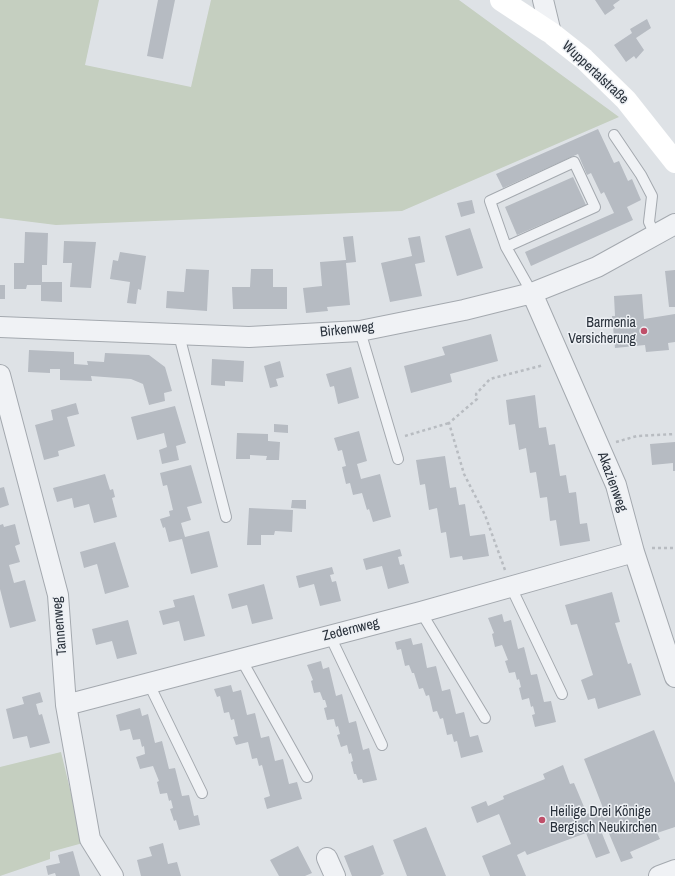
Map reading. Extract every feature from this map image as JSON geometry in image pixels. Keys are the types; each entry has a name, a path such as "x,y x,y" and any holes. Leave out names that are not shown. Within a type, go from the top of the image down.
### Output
{"main road":[{"name":"Wuppertalstraße","path":"501,0 551,33 584,59 626,100 675,162"}],"street":[{"path":"542,0 551,33"},
{"name":"Birkenweg","path":"0,327 249,337 360,330 464,310 532,294 597,267 675,224"},
{"name":"Akazienweg","path":"532,294 616,485 634,552 675,677"},
{"name":"Tannenweg","path":"0,375 58,595 66,705 90,839 113,876"},
{"name":"Zedernweg","path":"66,705 421,612 634,552"},
{"path":"327,858 335,876"},
{"path":"659,876 675,870"}],"lane":[{"path":"614,135 641,175 652,196 649,222 655,235"},
{"path":"506,247 595,207 574,162 490,201 506,247 532,294"},
{"path":"360,330 398,459"},
{"path":"179,335 226,517"},
{"path":"510,587 562,694"},
{"path":"421,612 485,718"},
{"path":"330,636 382,746"},
{"path":"242,659 308,777"},
{"path":"149,684 202,793"}],"path":[{"path":"393,439 449,423 477,399 476,394 490,379 562,360"},
{"path":"449,423 464,474 485,515 510,587"},
{"path":"600,447 637,436 675,434"},
{"path":"634,552 650,548 675,548"}],"green space":[{"path":"0,0 99,0 85,65 191,87 211,0 459,0 619,117 402,211 56,225 0,218"},
{"path":"61,752 83,843 50,852 50,859 0,876 0,767"}],"building":[{"path":"158,0 175,0 163,59 147,56"},
{"path":"595,0 620,0 613,5 615,8 605,15"},
{"path":"647,19 651,28 636,38 644,50 636,59 634,56 626,62 614,45 632,33 630,29"},
{"path":"598,129 614,163 619,161 628,181 632,179 641,200 627,207 633,220 531,266 525,252 614,213 604,192 601,194 591,173 587,175 578,154 503,188 496,174"},
{"path":"573,177 586,205 517,235 505,207"},
{"path":"472,200 475,213 461,217 457,203"},
{"path":"470,228 483,268 457,276 445,236"},
{"path":"25,232 48,233 47,265 42,265 42,282 62,282 62,302 41,301 41,285 27,285 26,289 14,289 14,263 24,263"},
{"path":"353,236 356,262 346,263 350,305 327,307 328,311 306,313 303,288 322,286 320,262 346,260 343,237"},
{"path":"420,236 425,262 415,264 422,296 390,302 381,263 412,256 408,238"},
{"path":"64,241 96,242 91,288 70,287 72,263 63,263"},
{"path":"120,252 146,256 141,290 138,289 136,304 127,303 130,282 110,279 113,260 118,261"},
{"path":"186,269 209,270 207,311 166,308 167,291 184,292"},
{"path":"251,269 273,269 273,287 287,287 287,309 233,309 232,287 250,287"},
{"path":"675,270 675,307 669,307 665,271"},
{"path":"0,285 5,285 5,299 0,299"},
{"name":"Barmenia Versicherung","path":"642,294 644,319 675,314 675,342 668,343 669,350 646,352 645,345 615,348 612,316 615,316 614,296"},
{"path":"491,334 498,361 450,374 452,382 411,393 404,366 445,355 442,347"},
{"path":"29,350 74,352 74,364 88,365 87,361 104,362 105,353 149,355 165,367 172,391 164,393 165,401 149,405 143,384 131,379 91,376 92,381 60,380 60,369 50,369 50,373 28,372"},
{"path":"212,359 244,361 243,382 225,381 225,386 211,385"},
{"path":"280,361 284,377 276,379 278,386 270,388 264,366"},
{"path":"351,367 359,398 338,404 334,386 330,387 326,374"},
{"path":"535,395 539,428 546,427 549,445 555,444 560,476 566,475 569,493 576,492 580,524 587,523 590,541 560,546 556,520 550,521 547,497 540,498 536,472 530,473 526,448 519,450 515,424 509,425 506,400"},
{"path":"76,403 79,414 67,417 75,446 58,451 59,456 44,460 35,425 53,420 51,410"},
{"path":"175,406 186,443 176,446 179,460 162,464 159,450 167,447 164,433 137,440 131,417"},
{"path":"274,424 288,425 288,433 274,432"},
{"path":"359,431 367,461 357,464 361,479 380,474 391,517 373,522 369,509 367,510 362,493 353,495 350,483 346,484 342,467 346,466 342,450 338,451 334,438"},
{"path":"237,433 268,434 268,441 280,442 279,460 266,460 267,456 250,455 250,459 236,459"},
{"path":"675,442 675,471 673,471 673,463 652,465 650,444"},
{"path":"445,456 450,488 456,487 459,505 465,504 470,536 485,534 489,556 463,560 462,556 450,558 446,532 441,533 437,508 429,510 425,484 420,485 416,460"},
{"path":"191,465 202,503 187,507 191,520 181,523 185,537 209,531 218,567 191,574 182,539 169,542 165,527 163,528 160,519 170,516 169,511 173,510 167,485 163,486 160,473"},
{"path":"105,474 110,490 113,489 115,497 112,498 117,517 94,523 89,504 74,508 72,498 57,502 53,488"},
{"path":"4,487 9,505 0,508 0,488"},
{"path":"292,500 306,500 306,509 291,508"},
{"path":"249,508 293,510 292,532 275,531 274,535 261,535 261,545 247,545"},
{"path":"3,524 4,527 15,524 20,544 15,546 20,562 9,565 14,583 25,580 36,621 10,628 0,589 0,525"},
{"path":"115,542 129,587 105,594 97,564 84,568 80,552"},
{"path":"400,549 402,556 398,557 400,565 404,564 409,583 388,589 382,566 366,570 363,559"},
{"path":"332,567 334,574 330,575 332,582 336,581 341,601 320,606 314,584 299,588 296,576"},
{"path":"264,584 273,619 252,624 247,605 232,609 228,594"},
{"path":"612,592 620,622 615,623 628,664 631,663 641,695 598,709 595,698 588,700 581,680 593,675 577,624 571,625 565,605"},
{"path":"194,595 205,636 184,641 179,621 163,625 159,611 175,607 173,600"},
{"path":"502,614 504,622 511,620 518,649 524,647 531,675 537,674 544,702 551,701 556,722 535,727 532,715 535,714 533,706 531,707 529,698 522,700 519,688 521,687 519,679 517,680 515,672 509,673 505,661 508,660 502,645 495,647 492,634 494,633 488,618"},
{"path":"128,620 137,654 117,659 112,641 96,645 92,629"},
{"path":"411,638 413,645 422,643 427,668 436,666 442,691 450,689 456,714 464,712 470,737 478,735 483,752 461,758 457,741 454,742 452,734 447,735 443,718 440,719 437,711 433,712 429,695 426,696 423,688 419,689 414,673 412,673 409,665 405,666 401,649 397,650 395,642"},
{"path":"321,661 323,669 329,667 336,696 342,694 349,723 356,721 363,750 369,748 377,780 363,783 362,779 358,780 356,774 354,774 351,762 353,761 351,753 349,754 347,745 341,747 337,735 340,734 338,726 336,727 334,719 327,720 324,708 327,707 325,700 323,700 320,692 314,693 311,681 313,680 307,665"},
{"path":"231,685 233,692 241,690 247,715 255,713 261,738 269,736 275,761 283,759 289,784 297,782 302,799 267,809 264,798 270,796 262,765 259,766 257,758 252,759 248,742 236,745 233,737 238,736 234,719 231,720 229,712 224,713 220,696 217,697 214,689"},
{"path":"40,692 43,702 36,704 39,715 42,714 50,743 30,748 27,736 13,739 6,709 24,704 22,697"},
{"path":"140,708 142,716 148,714 155,743 162,741 169,769 175,768 182,796 189,795 194,816 198,815 200,825 179,830 170,809 173,808 171,800 169,801 167,793 160,794 157,782 159,781 153,766 140,769 136,757 145,754 144,746 142,747 140,739 133,740 130,729 120,731 116,715"},
{"path":"654,730 675,783 675,827 657,833 660,839 630,852 633,858 621,862 605,824 599,826 610,853 596,858 586,833 527,855 525,851 517,855 526,876 490,876 482,856 511,844 499,814 477,823 471,807 486,801 488,806 504,799 503,796 545,779 543,774 563,765 570,784 574,783 587,814 603,808 584,759"},
{"path":"426,827 446,876 407,876 393,840"},
{"path":"163,843 168,864 177,862 181,876 141,876 137,860 152,856 149,847"},
{"path":"373,845 384,874 380,876 352,876 344,856"},
{"path":"298,846 312,873 305,876 279,876 270,860"},
{"path":"73,851 80,876 56,876 55,873 48,875 46,866 60,863 58,855"}],"place":[{"name":"Barmenia Versicherung","path":"644,331"},
{"name":"Heilige Drei Könige Bergisch Neukirchen","path":"542,820"}]}
